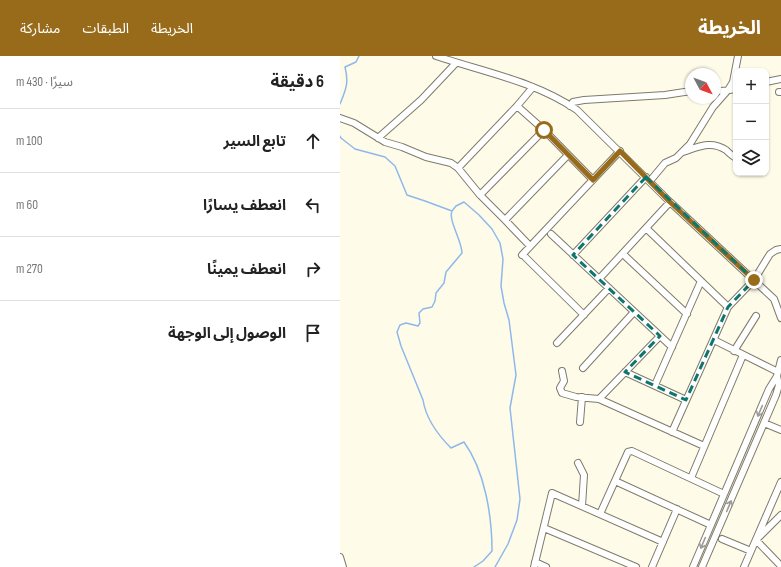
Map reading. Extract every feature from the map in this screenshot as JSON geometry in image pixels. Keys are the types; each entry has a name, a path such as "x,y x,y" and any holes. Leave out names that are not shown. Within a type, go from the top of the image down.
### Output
{"street":[{"path":"436,56 503,76 533,87 546,92 577,110 670,202 774,299 781,318"},
{"path":"573,255 648,179 665,163 676,158 690,144 713,107 733,82 738,56"},
{"path":"378,138 421,100 456,63"},
{"path":"769,81 781,79"},
{"path":"458,168 533,87"},
{"path":"721,91 733,89"},
{"path":"570,106 573,102 584,100 665,95 685,92"},
{"path":"516,106 544,130 593,180"},
{"path":"341,118 354,123 385,142 426,157 451,163 458,168 480,195 530,246"},
{"path":"480,195 544,130"},
{"path":"683,152 708,144 725,150 733,156"},
{"path":"584,314 523,256 530,246 620,151"},
{"path":"506,220 568,155"},
{"path":"599,279 670,202"},
{"path":"646,228 728,307"},
{"path":"551,234 672,347"},
{"path":"672,432 728,307 754,280 770,254 781,249"},
{"path":"623,254 687,314"},
{"path":"655,385 701,281"},
{"path":"557,343 609,288"},
{"path":"583,368 634,312"},
{"path":"734,351 756,316"},
{"path":"599,399 660,336"},
{"path":"714,340 734,351 779,371"},
{"path":"691,478 743,355"},
{"path":"702,567 778,390 781,360"},
{"path":"562,371 564,380 560,388 560,392 576,397 599,399 704,446"},
{"path":"692,567 769,389 779,371"},
{"path":"626,372 686,400"},
{"path":"580,422 582,397"},
{"path":"764,423 781,430"},
{"path":"600,514 628,452 632,451 724,494"},
{"path":"578,463 584,475 582,506"},
{"path":"614,481 711,524"},
{"path":"744,567 781,482"},
{"path":"546,567 534,565 552,493 663,542"},
{"path":"652,567 677,509"},
{"path":"756,540 781,515"},
{"path":"544,528 636,567"},
{"path":"722,539 751,551"},
{"path":"756,540 781,565"},
{"path":"340,557 343,567"}],"highlighted area":[{"path":"646,177 754,280 728,307 686,400 625,372 660,336 573,255"}],"waterway":[{"path":"340,104 346,86 347,77 345,67 356,62 359,56"},
{"path":"340,136 355,149 385,157 395,166 407,195 452,211 456,206 464,202 492,229 500,243 503,259 501,286 509,320 516,375 510,408 520,499 517,520 508,544 495,567"},
{"path":"452,211 451,215 453,225 462,253 446,272 444,283 436,293 435,301 432,307 423,309 419,313 420,323 418,326 406,323 400,325 397,332 427,414 433,426 451,448 464,442 477,466 482,480 491,523 492,551 483,561 474,567"}],"route":[{"path":"544,130 593,180 620,151 670,202 754,280"}]}
